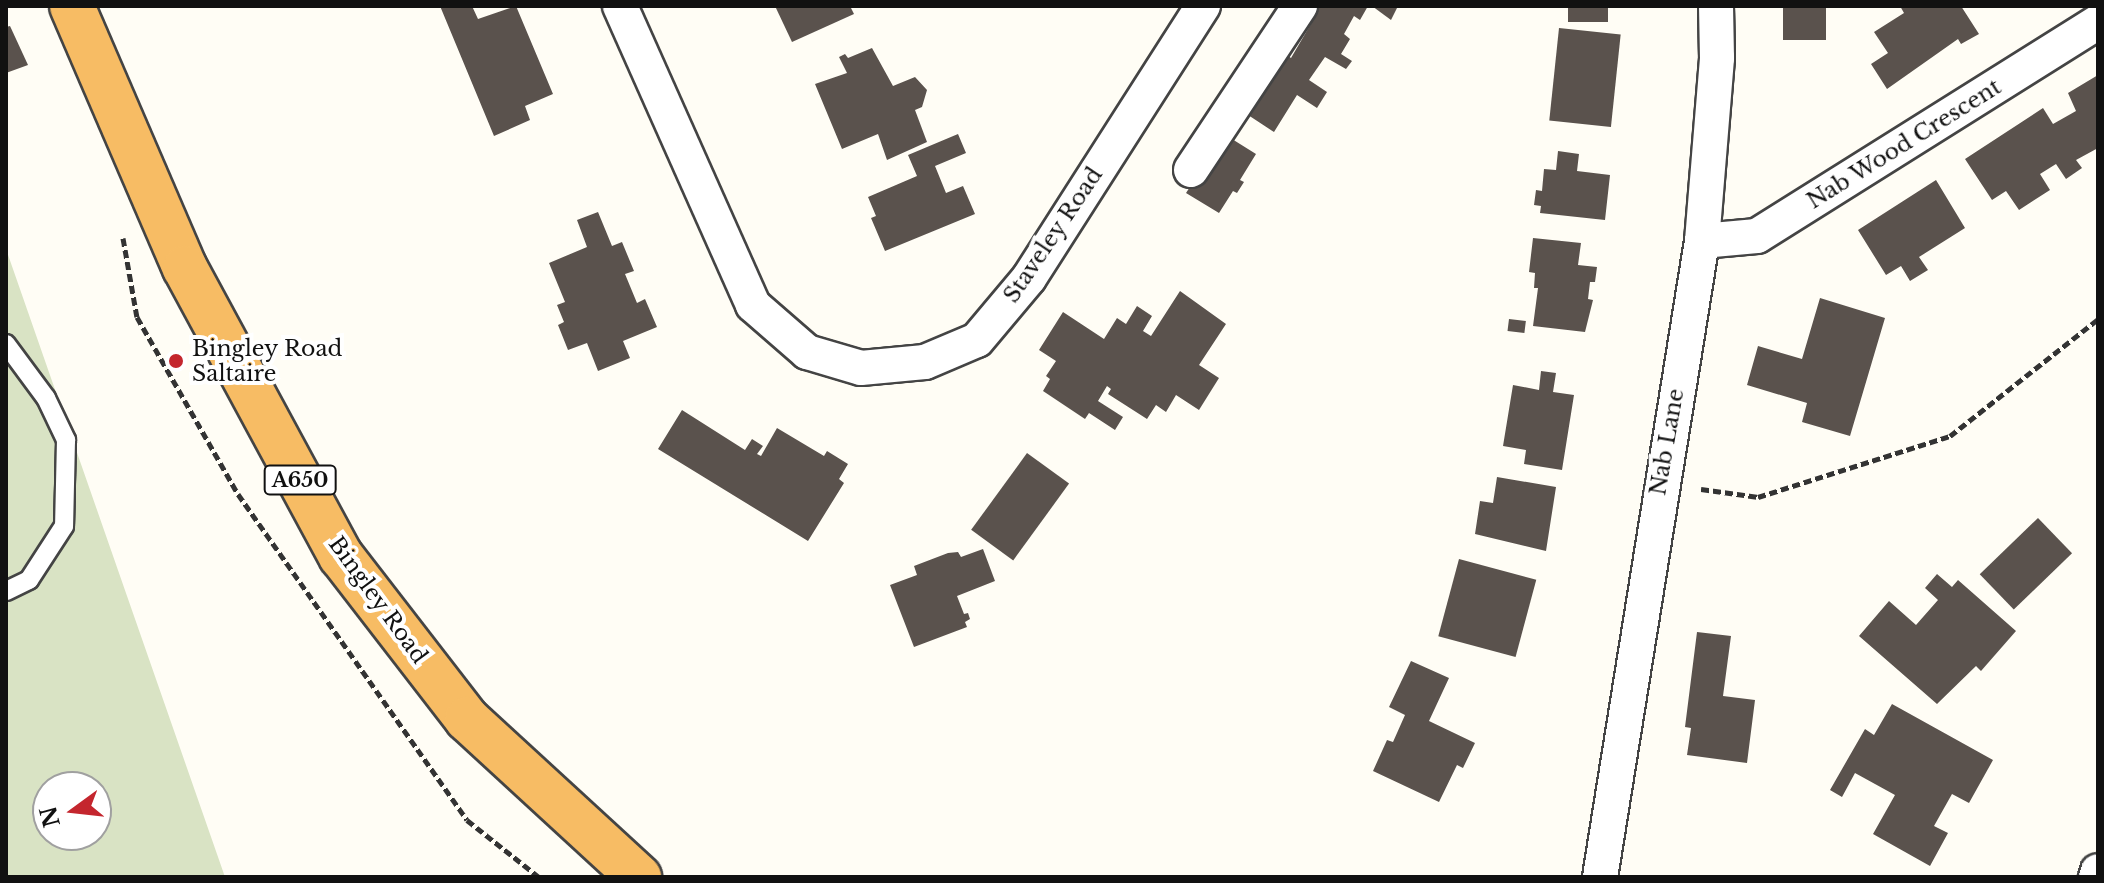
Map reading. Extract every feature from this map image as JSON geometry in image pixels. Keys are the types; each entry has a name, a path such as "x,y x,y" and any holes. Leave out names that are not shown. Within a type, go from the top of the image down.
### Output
{"highway":[{"name":"Bingley Road","path":"72,6 185,268 341,556 467,719 639,877"}],"street":[{"name":"Staveley Road","path":"620,6 753,305 807,352 861,368 925,362 977,340 1029,278 1203,6"},
{"path":"1191,170 1300,6"},
{"name":"Nab Lane","path":"1600,877 1660,484 1702,241 1717,58 1716,6"},
{"name":"Nab Wood Crescent","path":"1702,241 1757,236 2082,22"},
{"path":"2096,877 2098,871"}],"lane":[{"path":"6,344 46,398 66,440 64,526 29,580 6,591"}],"path":[{"path":"1660,484 1758,497 1950,436 2098,319"}],"green space":[{"path":"6,249 225,877 6,877"}],"building":[{"path":"440,6 472,6 478,19 516,6 553,94 525,106 530,120 494,136"},
{"path":"775,6 850,6 854,14 792,42"},
{"path":"1313,6 1368,6 1360,20 1354,16 1344,34 1350,39 1341,54 1352,61 1346,69 1325,57 1309,80 1327,92 1317,108 1297,95 1274,132 1242,111 1281,51 1291,58 1315,17 1309,12"},
{"path":"1372,6 1398,6 1391,20"},
{"path":"1568,6 1608,6 1608,22 1568,22"},
{"path":"1783,6 1826,6 1826,40 1783,40"},
{"path":"1900,6 1961,6 1979,34 1961,44 1958,39 1887,89 1871,64 1888,53 1874,32 1904,13"},
{"path":"10,26 28,65 6,73 6,27"},
{"path":"1559,28 1621,34 1611,127 1549,120"},
{"path":"872,48 893,86 915,77 927,90 922,107 915,110 927,142 887,160 878,134 842,149 815,84 847,73 839,57 845,54 848,58"},
{"path":"2098,75 2098,148 2076,160 2082,168 2066,179 2056,164 2040,174 2050,190 2019,210 2006,191 1992,200 1965,159 2043,108 2053,124 2076,111 2068,93"},
{"path":"958,134 966,153 935,166 946,193 963,186 975,214 885,251 871,218 876,216 868,197 917,176 908,155"},
{"path":"1224,134 1256,154 1240,180 1244,182 1237,193 1233,191 1219,213 1186,193"},
{"path":"1558,151 1579,154 1577,171 1610,175 1605,220 1540,213 1541,206 1534,205 1536,190 1542,191 1544,169 1556,170"},
{"path":"1936,180 1965,228 1919,257 1928,270 1910,281 1901,266 1886,275 1858,230"},
{"path":"598,212 612,246 622,242 634,271 625,274 637,303 645,299 657,327 623,341 630,358 598,371 587,343 568,350 558,325 564,322 557,305 565,302 549,263 587,247 577,220"},
{"path":"1533,238 1581,243 1578,265 1597,267 1595,282 1590,282 1588,299 1593,300 1585,332 1533,326 1538,288 1534,288 1535,273 1529,272"},
{"path":"1180,291 1226,324 1199,365 1219,378 1199,410 1176,395 1166,412 1156,405 1147,419 1108,394 1111,389 1107,386 1098,401 1123,417 1115,430 1089,413 1085,419 1043,391 1050,379 1046,376 1056,361 1039,350 1063,312 1104,339 1117,318 1126,324 1137,306 1152,316 1143,331 1151,336"},
{"path":"1820,298 1885,318 1850,436 1802,422 1807,403 1747,385 1758,346 1802,359"},
{"path":"1509,319 1526,321 1524,333 1508,331"},
{"path":"1541,371 1556,373 1553,392 1574,395 1562,470 1524,464 1526,450 1503,446 1513,385 1539,390"},
{"path":"682,410 745,450 752,439 763,446 757,454 761,456 777,428 824,456 827,451 848,464 839,479 844,483 808,541 658,449"},
{"path":"1027,453 1069,484 1013,560 971,530"},
{"path":"1497,477 1556,487 1546,551 1475,534 1480,501 1493,503"},
{"path":"2038,518 2072,553 2014,610 1980,574"},
{"path":"983,549 995,581 957,596 964,614 968,613 970,619 965,622 967,627 914,647 890,585 917,575 914,566 948,553 958,552 961,557"},
{"path":"1459,559 1536,580 1516,657 1438,636"},
{"path":"1937,574 1952,587 1958,580 2016,631 1981,671 1976,666 1937,704 1859,636 1889,601 1916,625 1938,600 1925,588"},
{"path":"1697,632 1731,636 1723,696 1755,700 1747,763 1687,755 1691,728 1685,727"},
{"path":"1411,661 1449,678 1429,721 1475,743 1463,768 1457,765 1439,802 1373,771 1387,740 1393,742 1405,715 1389,707"},
{"path":"1892,704 1993,760 1969,803 1952,794 1934,826 1948,833 1930,866 1873,834 1895,795 1855,773 1842,797 1830,790 1865,729 1874,735"}],"place":[{"name":"Bingley Road Saltaire","path":"176,361"}]}
